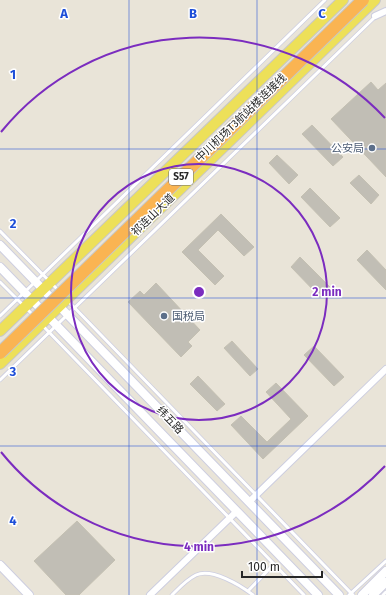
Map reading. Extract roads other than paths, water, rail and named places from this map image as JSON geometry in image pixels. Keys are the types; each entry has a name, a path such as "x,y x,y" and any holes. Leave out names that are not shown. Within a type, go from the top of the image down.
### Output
{"highway":[{"name":"中川机场T3航站楼连接线","path":"0,342 352,0"},
{"name":"中川机场T3航站楼连接线","path":"0,353 362,0"}],"main road":[{"name":"祁连山大道","path":"0,331 343,0"},
{"name":"祁连山大道","path":"0,364 45,320 67,304 375,0"}],"street":[{"path":"375,16 386,12"},
{"name":"纬五路","path":"0,245 35,282 46,286 67,304 68,315 339,595"},
{"name":"纬五路","path":"0,267 24,292 28,303 45,320 56,324 318,595"},
{"path":"249,502 386,368"},
{"path":"150,595 237,510"},
{"path":"0,565 29,595"},
{"path":"362,595 386,571"},
{"path":"373,595 386,582"}],"lane":[{"path":"0,316 325,0"},
{"path":"67,304 375,16"},
{"path":"0,231 42,274 46,286"},
{"path":"0,282 17,299 28,303"},
{"path":"0,380 56,324 68,315 67,304"},
{"path":"67,304 256,494 351,594 386,561"},
{"path":"45,320 49,332 304,595"},
{"path":"248,592 274,564"},
{"path":"172,595 186,581 197,574 208,573 232,581 252,595"},
{"path":"383,595 386,592"}],"place":[{"name":"公安局","path":"372,148"},
{"name":"国税局","path":"164,316"}]}
